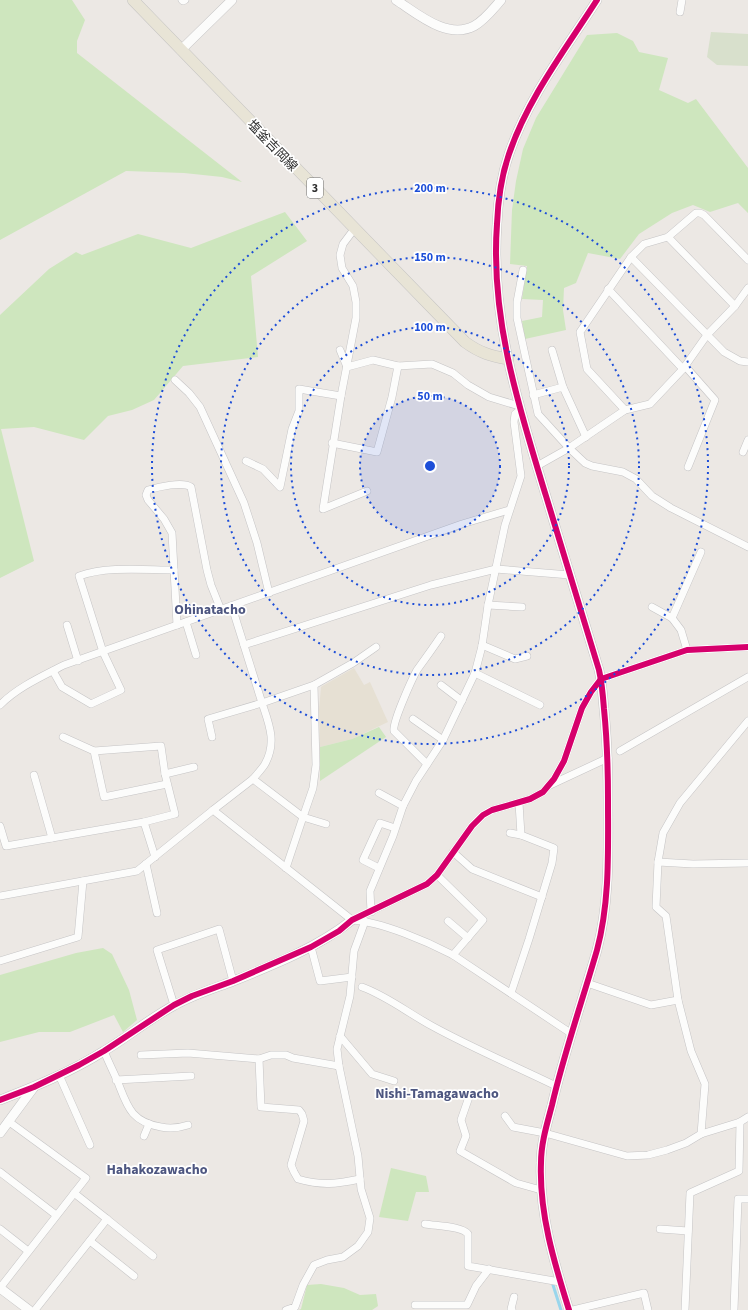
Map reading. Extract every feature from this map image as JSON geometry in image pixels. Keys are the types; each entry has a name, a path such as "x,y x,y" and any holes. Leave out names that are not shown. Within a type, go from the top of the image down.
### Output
{"main road":[{"name":"塩釜吉岡線","path":"133,0 466,342 477,351 508,359"}],"street":[{"path":"181,50 232,0"},
{"path":"396,0 439,26 450,30 458,30 474,26 482,20 501,0"},
{"path":"569,1310 550,1242 541,1190 541,1161 545,1133 556,1086 597,949 606,903 609,845 608,758 602,679 519,408 508,359 502,324 496,270 496,229 502,180 518,131 527,111 544,82 597,0"},
{"path":"680,12 682,0"},
{"path":"625,410 587,369 580,332 631,257 644,244 668,237 696,213 700,213 748,260"},
{"path":"355,228 343,244 340,255 342,268 352,286 356,302 356,318 332,443 323,508 367,491"},
{"path":"668,237 735,306"},
{"path":"631,257 724,352 740,361 748,362"},
{"path":"523,270 517,302 517,318 538,414 585,463 592,466 623,472 636,479 652,496 671,508 748,547"},
{"path":"537,466 569,448 625,410 650,404 684,368 707,335 735,306 748,288"},
{"path":"608,289 715,400 688,467"},
{"path":"340,350 347,368"},
{"path":"552,350 563,387 586,437"},
{"path":"347,368 373,360 398,366 432,364 452,373 468,385 489,397 519,408"},
{"path":"332,443 377,452 392,397 398,366"},
{"path":"175,380 189,393 200,407 244,503 257,543 269,593"},
{"path":"533,395 563,387"},
{"path":"246,461 263,469 280,487 292,429 299,411 299,389 341,396"},
{"path":"370,912 370,891 403,806 416,781 443,740 475,673 509,510 517,492 521,476 514,422 515,414 519,408"},
{"path":"743,452 748,440"},
{"path":"177,625 172,533 164,519 148,500 146,495 148,490 184,484 191,487 206,570 221,610"},
{"path":"0,705 9,696 34,680 78,661 462,524 509,510"},
{"path":"672,618 701,552"},
{"path":"244,645 431,585 496,569 570,575"},
{"path":"53,671 62,687 91,704 121,690 103,652 80,576 90,572 104,570 174,570"},
{"path":"488,605 522,607"},
{"path":"0,896 137,871 253,779 265,764 270,750 272,736 232,607"},
{"path":"652,607 672,618 681,630 687,650"},
{"path":"186,622 196,655"},
{"path":"67,625 78,661"},
{"path":"427,764 394,731 393,728 416,671 441,636"},
{"path":"482,645 515,659 527,656"},
{"path":"212,736 208,719 262,703 314,685 353,663 376,647"},
{"path":"0,1100 60,1076 104,1051 174,1005 192,996 233,981 311,947 339,931 352,920 427,884 437,875 472,826 483,815 492,810 530,799 543,792 564,761 582,708 591,692 602,679 687,650 722,647 748,647"},
{"path":"475,673 540,705"},
{"path":"620,751 748,677"},
{"path":"286,868 313,788 316,765 314,685"},
{"path":"441,685 462,701"},
{"path":"413,719 443,740"},
{"path":"701,1134 705,1084 691,1051 678,1000 666,916 656,907 658,862 663,833 680,803 748,721"},
{"path":"0,826 6,846 144,822 175,814 167,784 161,746 94,751 63,737"},
{"path":"94,751 104,797 167,784"},
{"path":"548,786 608,758"},
{"path":"165,774 194,767"},
{"path":"34,775 52,838"},
{"path":"253,779 303,817 326,824"},
{"path":"379,793 403,806"},
{"path":"519,803 521,835"},
{"path":"213,810 352,920 365,921 433,945 453,955 572,1034"},
{"path":"144,822 155,857"},
{"path":"379,868 363,860 380,823 395,828"},
{"path":"510,833 521,835 554,848 552,863 542,897 510,993"},
{"path":"453,852 472,869 542,897"},
{"path":"658,862 693,864 748,863"},
{"path":"146,864 157,913"},
{"path":"437,875 483,920 453,955"},
{"path":"0,961 78,937 83,882"},
{"path":"286,1310 295,1307 303,1285 314,1265 327,1260 343,1257 358,1246 368,1232 370,1218 367,1202 361,1189 358,1156 339,1066 337,1049 350,996 354,951 365,921"},
{"path":"448,921 468,938"},
{"path":"174,1005 157,950 219,930 233,981"},
{"path":"311,947 320,981 352,977"},
{"path":"587,983 651,1005 678,1000"},
{"path":"362,987 378,993 431,1025 470,1046 556,1086"},
{"path":"340,1036 372,1074 394,1081"},
{"path":"104,1051 125,1104 139,1119 149,1124 167,1128 183,1127 188,1125"},
{"path":"141,1055 188,1053 259,1059 272,1055 286,1055 293,1058 339,1066"},
{"path":"259,1059 261,1108 299,1110 302,1114 304,1121 291,1164 298,1179 314,1183 338,1183 360,1179"},
{"path":"60,1076 90,1145"},
{"path":"116,1080 191,1076"},
{"path":"0,1133 34,1087"},
{"path":"469,1097 461,1120 466,1136 460,1151 516,1183 541,1190"},
{"path":"505,1116 513,1127 545,1133 628,1156 648,1155 667,1150 686,1143 701,1134 740,1122 748,1117"},
{"path":"8,1121 86,1178 0,1288 29,1310"},
{"path":"685,1310 690,1193 739,1171 740,1122"},
{"path":"144,1136 149,1124"},
{"path":"0,1172 56,1215"},
{"path":"74,1193 153,1256"},
{"path":"734,1310 738,1199 748,1199"},
{"path":"36,1310 107,1219"},
{"path":"425,1224 466,1231 468,1234 468,1266 560,1282"},
{"path":"660,1229 688,1231"},
{"path":"0,1230 28,1251"},
{"path":"90,1241 134,1276"},
{"path":"414,1305 462,1308 467,1305 476,1286 489,1269"},
{"path":"573,1310 644,1293 648,1310"},
{"path":"512,1310 514,1297"}],"shaded area":[{"path":"354,668 364,685 370,682 388,722 352,739 320,747 319,710 321,687"}],"green space":[{"path":"0,0 72,0 85,20 77,41 77,53 242,182 222,177 184,173 126,171 0,240"},
{"path":"711,32 748,34 748,66 717,65 707,57"},
{"path":"617,33 633,41 639,52 668,58 659,90 688,103 696,99 748,168 748,213 738,203 710,212 693,205 672,213 639,234 620,259 588,253 576,283 564,288 563,310 566,330 525,339 522,321 542,317 543,300 522,299 527,266 510,264 512,210 516,181 523,149 536,118 587,35"},
{"path":"285,212 307,241 251,276 258,357 183,366 154,400 132,410 108,416 84,440 34,427 1,429 34,561 0,578 0,315 49,269 76,252 82,255 138,234 191,248"},
{"path":"379,727 386,737 320,781 320,747 352,739"},
{"path":"103,948 112,954 129,990 137,1020 123,1032 114,1015 70,1032 39,1032 0,1042 0,975 76,953"},
{"path":"391,1168 426,1176 429,1192 416,1192 408,1221 379,1217"},
{"path":"321,1284 344,1288 360,1295 376,1294 378,1306 372,1310 299,1310 301,1309 307,1285"}],"waterway":[{"path":"553,1285 561,1310"}],"cycle path":[{"path":"569,1310 553,1256 545,1219 542,1200 541,1156 557,1086 597,950 604,913 608,857 608,777 606,732 599,670 526,430 509,362 502,328 496,259 497,215 500,189 506,163 517,133 526,113 548,75 597,0"},
{"path":"0,1100 34,1087 79,1065 104,1051 174,1005 192,996 233,981 311,947 339,931 352,920 427,884 437,875 472,826 483,815 492,810 530,799 543,792 554,779 564,761 582,708 591,692 601,679 687,650 748,647"}],"district":[{"name":"Ohinatacho","path":"210,609"},
{"name":"Nishi-Tamagawacho","path":"437,1093"},
{"name":"Hahakozawacho","path":"157,1169"}]}
